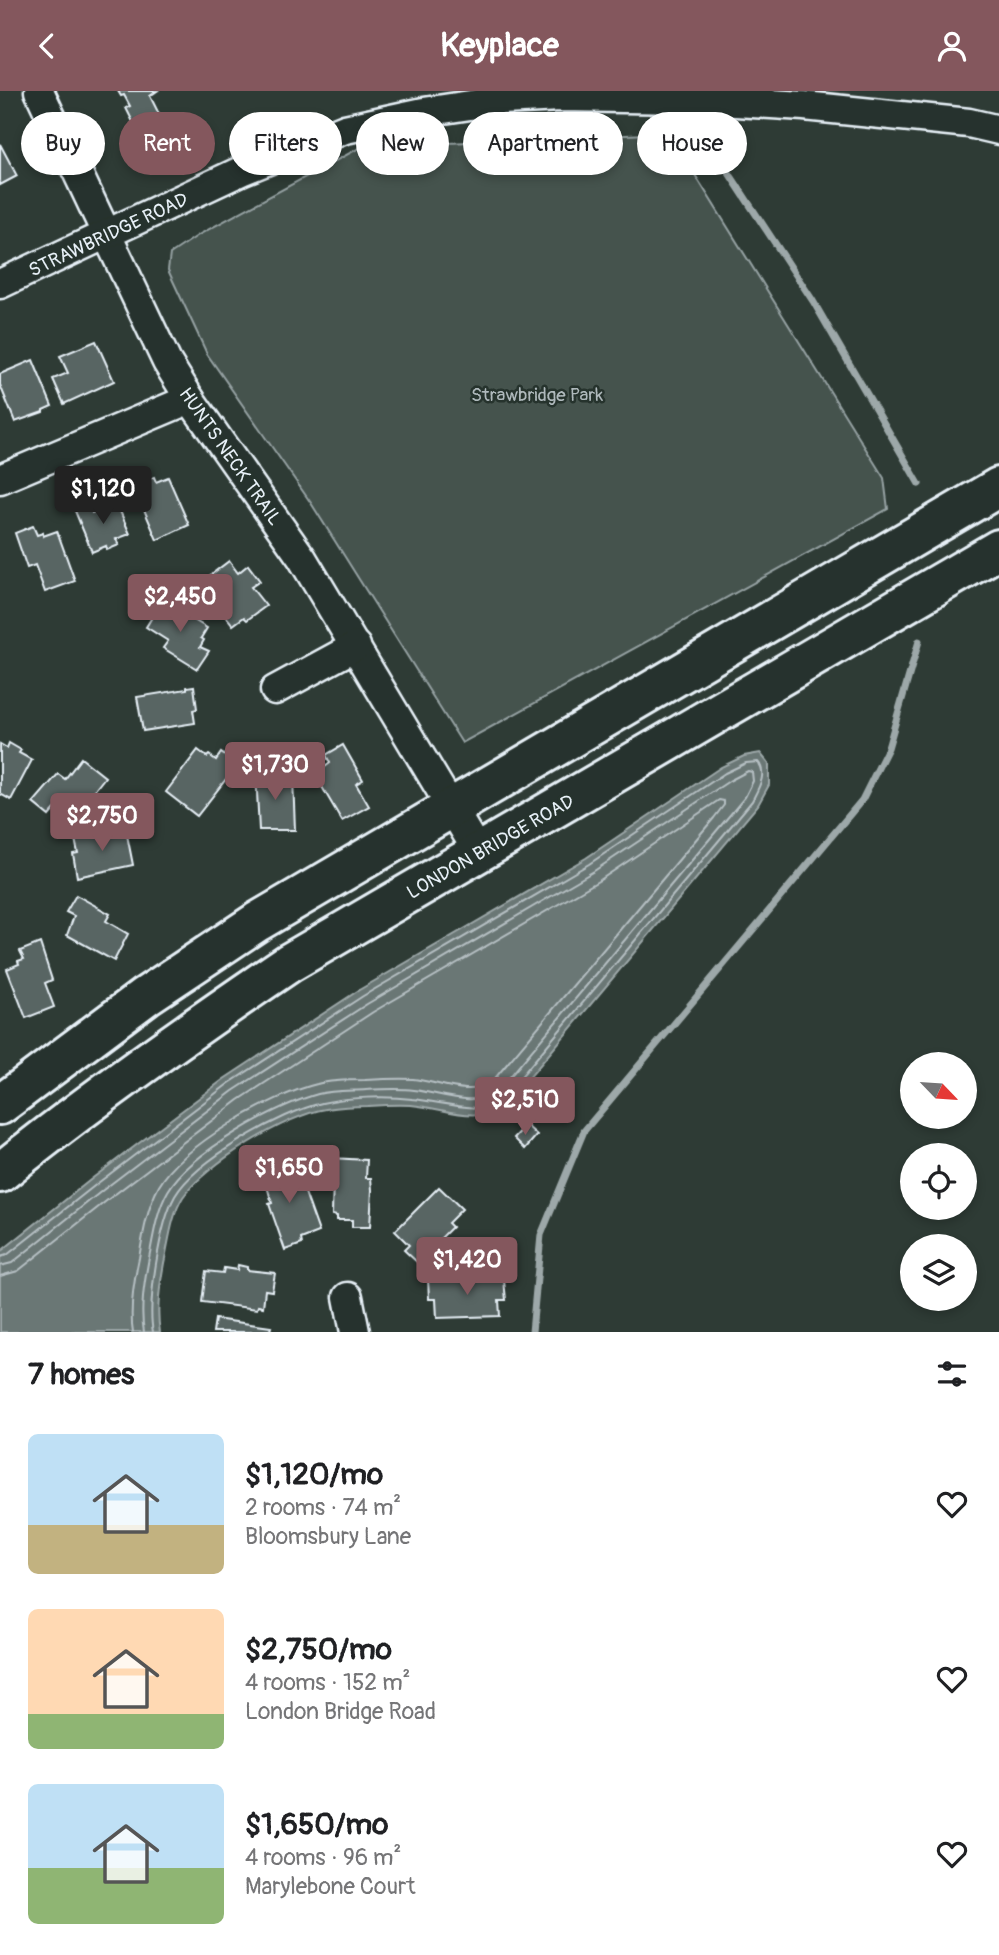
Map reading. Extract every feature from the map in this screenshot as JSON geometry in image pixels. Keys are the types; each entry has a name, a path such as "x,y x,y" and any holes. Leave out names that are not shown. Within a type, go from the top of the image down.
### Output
{"main road":[{"path":"0,1105 136,1003 246,929 999,487"},
{"name":"LONDON BRIDGE ROAD","path":"0,1173 178,1038 289,963 999,549"}],"street":[{"name":"HUNTS NECK TRAIL","path":"39,91 167,362 302,558 478,852"},
{"name":"STRAWBRIDGE ROAD","path":"0,284 241,171 345,129 424,112 503,100 560,97 804,106 891,103 999,130"},
{"path":"0,479 190,399"},
{"path":"275,689 356,646"},
{"path":"348,1297 355,1332"}],"green space":[{"name":"Strawbridge Park","path":"637,134 637,175 695,175 884,478 888,509 462,743 311,503 207,354 168,270 170,254 200,234 309,175 342,175 342,157 356,150 356,175 449,175 449,143 463,142 463,175 623,175 623,135"}],"water":[{"path":"760,753 769,764 769,785 758,805 508,1103 495,1110 472,1115 411,1105 341,1107 309,1113 290,1121 228,1156 209,1170 183,1197 173,1221 163,1271 158,1306 160,1332 0,1332 0,1252 94,1177 224,1079 359,990 586,858 721,767 744,756"}],"building":[{"path":"118,91 157,91 150,96 158,112 128,112 126,108 130,106 124,95 121,96"},
{"path":"0,144 17,176 0,185"},
{"path":"96,341 114,381 64,404 53,379 68,373 60,356"},
{"path":"33,360 52,406 15,422 0,385 0,374"},
{"path":"154,477 156,482 168,477 189,525 157,540 137,493 135,495 131,487"},
{"path":"116,502 130,534 116,539 119,545 107,550 106,546 92,552 75,511 89,505 92,513"},
{"path":"33,526 37,535 43,533 43,536 57,531 75,581 45,592 35,565 27,568 15,533"},
{"path":"229,561 238,573 248,565 260,581 251,587 266,606 247,620 244,617 233,625 200,583"},
{"path":"162,601 207,628 201,638 204,640 200,647 209,651 197,669 163,648 168,641 146,627"},
{"path":"194,686 197,709 193,710 195,723 143,731 137,697"},
{"path":"9,743 32,760 11,800 0,794 0,744 7,748"},
{"path":"343,745 363,780 356,784 369,806 342,821 315,775 330,763 326,755"},
{"path":"198,750 216,760 221,753 237,765 197,816 166,792"},
{"path":"81,758 105,777 72,819 55,809 49,816 33,803 58,774 65,779"},
{"path":"280,772 280,777 293,777 295,830 259,830 256,773"},
{"path":"126,830 133,865 77,877 73,854 78,853 75,839"},
{"path":"76,895 110,914 106,921 128,934 114,961 67,935 74,916 66,912"},
{"path":"40,943 52,980 45,983 54,1007 26,1018 7,969 24,959 20,951"},
{"path":"526,1125 537,1135 525,1149 514,1138"},
{"path":"276,1157 283,1179 298,1173 319,1232 301,1239 302,1244 285,1250 269,1204 272,1203 260,1163"},
{"path":"331,1158 367,1160 366,1178 371,1178 372,1190 370,1227 352,1227 352,1220 337,1220 337,1216 332,1215"},
{"path":"439,1187 462,1209 448,1223 452,1227 417,1262 404,1250 409,1245 395,1231"},
{"path":"238,1265 247,1267 247,1270 275,1273 272,1291 265,1290 263,1307 258,1306 257,1309 202,1302 206,1271 223,1273 224,1268 237,1270"},
{"path":"428,1279 504,1280 506,1300 499,1300 500,1316 437,1318 436,1299 429,1299"},
{"path":"215,1319 271,1327 270,1330 274,1332 213,1332"}],"waterway":[{"path":"730,175 813,301 919,484"},
{"path":"532,1332 541,1235 584,1131 862,800 888,748 919,641"}]}
